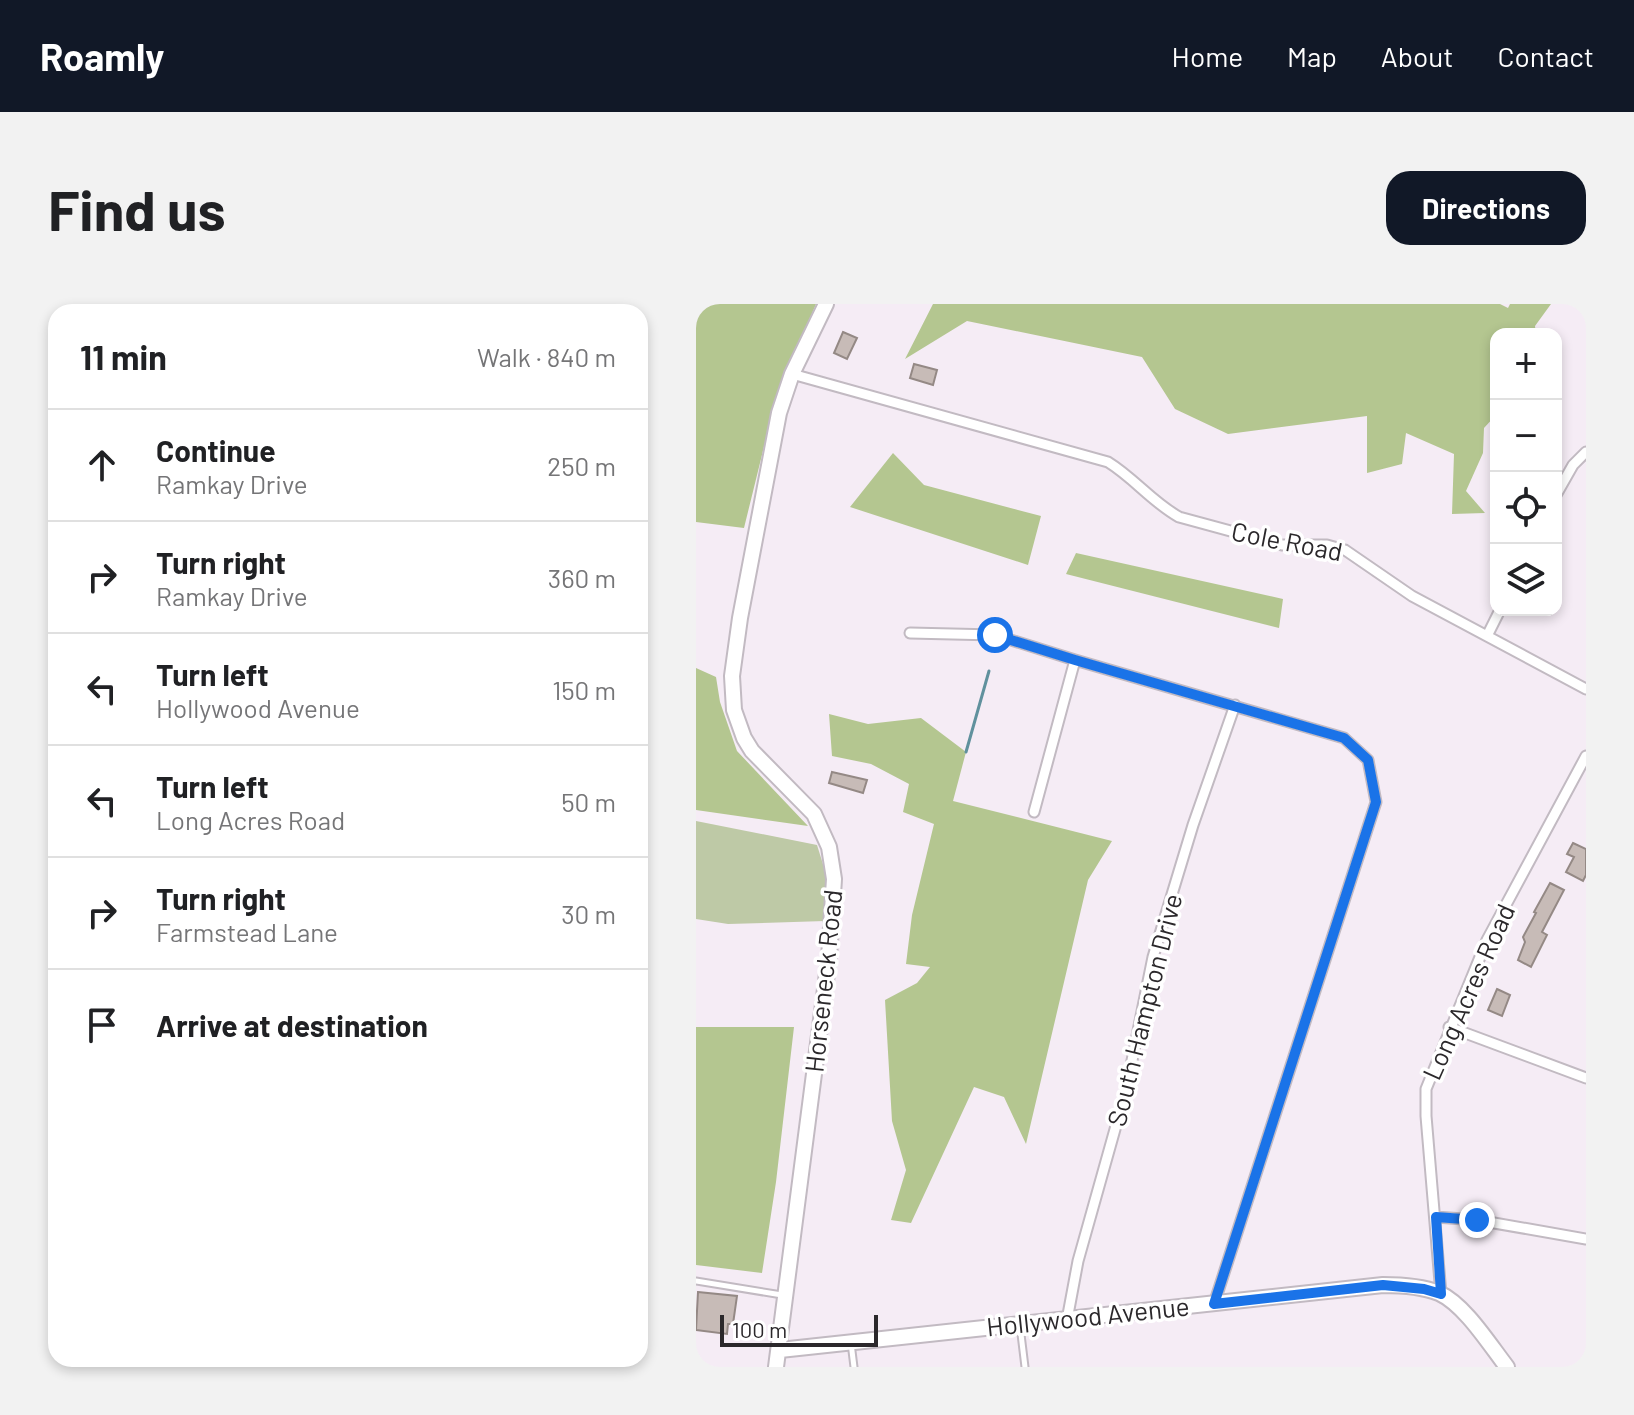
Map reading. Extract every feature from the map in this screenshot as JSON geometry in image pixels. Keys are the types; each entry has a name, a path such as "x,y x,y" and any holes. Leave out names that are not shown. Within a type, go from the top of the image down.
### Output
{"street":[{"name":"Horseneck Road","path":"776,1367 829,958 834,879 829,847 814,814 752,751 737,722 731,693 740,618 781,404 826,304"},
{"name":"Cole Road","path":"792,374 1108,462 1126,473 1164,509 1179,517 1282,545 1327,545 1345,550 1412,596 1586,689"},
{"path":"1562,484 1573,465 1586,452"},
{"path":"1487,636 1497,616"},
{"path":"910,633 995,635 1344,738 1368,760 1376,802 1214,1304"},
{"path":"1034,812 1075,660"},
{"name":"South Hampton Drive","path":"1067,1320 1078,1261 1126,1090 1153,957 1193,825 1235,705"},
{"name":"Long Acres Road","path":"1441,1294 1426,1089 1487,940 1586,756"},
{"path":"1449,1027 1586,1078"},
{"path":"1436,1217 1477,1220 1586,1239"},
{"name":"Hollywood Avenue","path":"780,1350 1383,1285 1441,1294"},
{"path":"1441,1294 1470,1319 1507,1367"}],"lane":[{"path":"696,1281 786,1296"},
{"path":"1020,1325 1025,1367"},
{"path":"851,1342 854,1367"}],"green space":[{"path":"696,304 816,304 774,406 744,528 696,522"},
{"path":"933,304 1500,304 1508,308 1510,304 1551,304 1535,328 1490,328 1490,422 1484,428 1483,453 1466,491 1485,513 1452,514 1454,454 1406,433 1402,464 1367,473 1367,416 1228,434 1175,409 1142,357 967,321 905,359"},
{"path":"893,453 924,485 1041,516 1028,565 850,507"},
{"path":"1076,553 1283,599 1279,628 1066,574"},
{"path":"696,668 716,677 720,702 737,751 808,826 696,810"},
{"path":"829,714 868,724 921,718 966,752 953,801 1112,841 1088,880 1026,1144 1004,1097 974,1087 911,1223 891,1220 906,1170 892,1121 885,1000 917,983 930,967 906,964 912,915 934,824 903,812 909,784 871,764 832,756"},
{"path":"696,821 817,845 827,877 825,921 728,924 696,919"},
{"path":"696,1027 794,1027 762,1273 696,1265"}],"building":[{"path":"843,332 857,338 847,359 834,353"},
{"path":"914,364 937,370 933,385 910,378"},
{"path":"832,772 867,780 863,793 829,783"},
{"path":"1573,843 1586,849 1586,875 1583,881 1566,872 1574,857 1567,854"},
{"path":"1550,883 1564,890 1542,932 1547,935 1531,967 1518,960 1525,942 1523,937"},
{"path":"1497,989 1510,995 1502,1016 1488,1010"},
{"path":"698,1292 737,1296 733,1324 728,1324 727,1334 696,1330"}],"waterway":[{"path":"966,752 989,671"}],"route":[{"path":"995,635 1344,738 1368,760 1376,802 1214,1304 1383,1285 1402,1285 1441,1294 1436,1217 1477,1220"}]}
